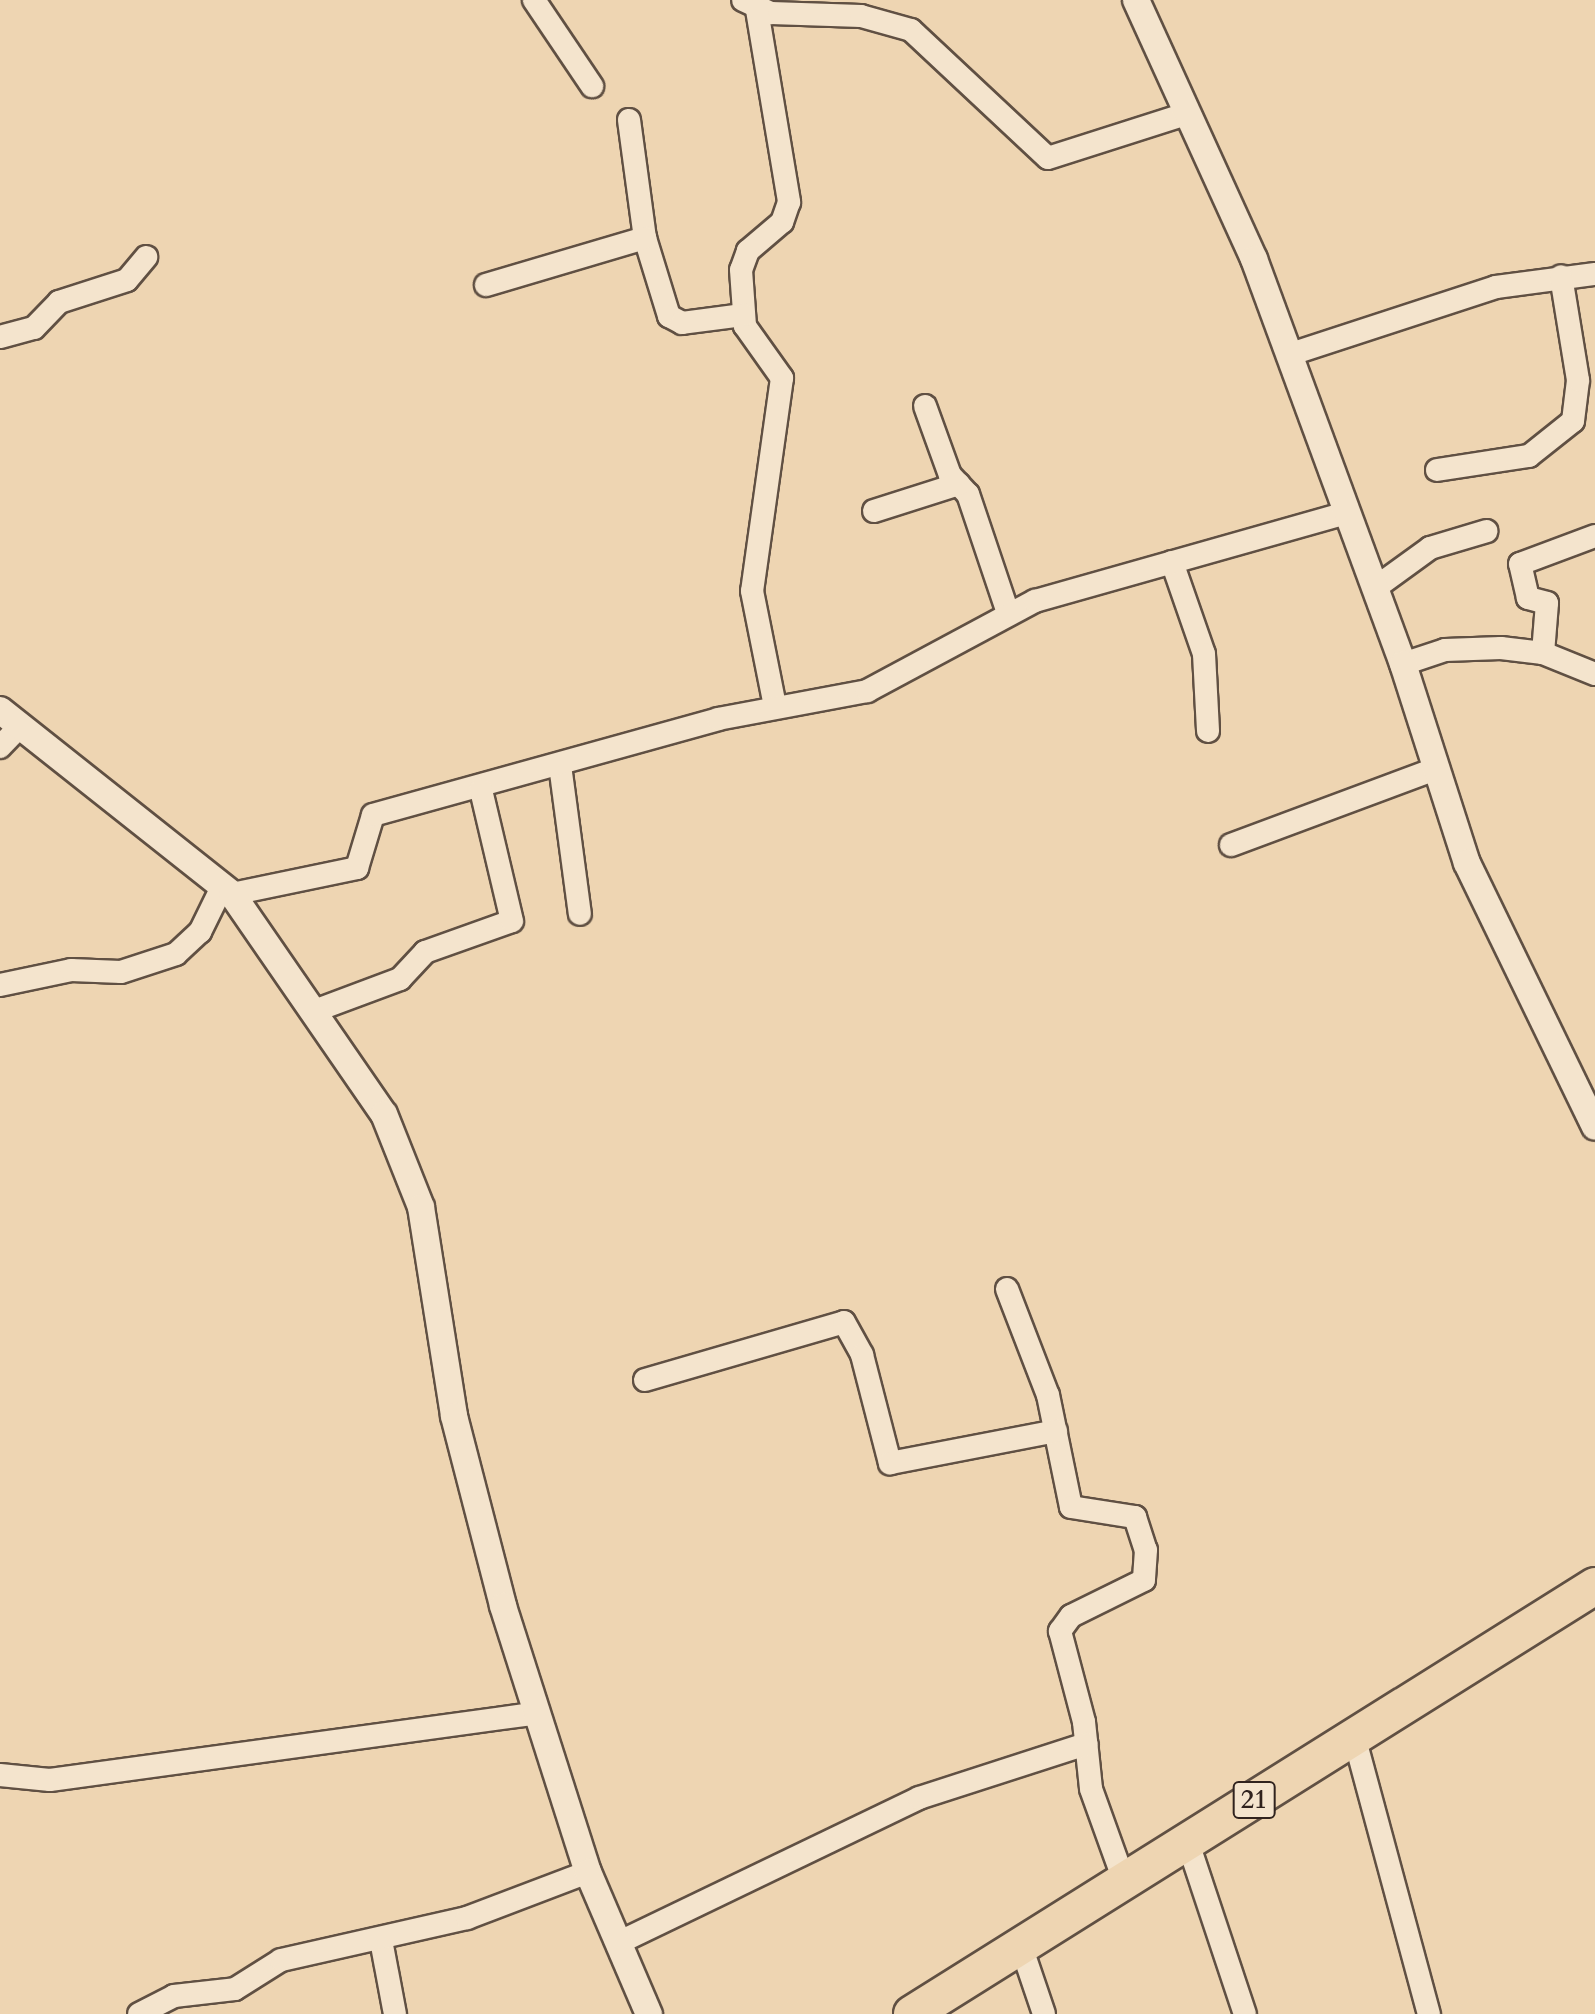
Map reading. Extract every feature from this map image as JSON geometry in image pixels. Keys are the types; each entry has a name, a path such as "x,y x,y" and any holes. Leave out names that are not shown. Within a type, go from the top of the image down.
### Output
{"highway":[{"name":"21","path":"912,2014 1123,1878 1355,1740 1595,1586"}],"street":[{"path":"534,0 592,86"},
{"path":"1136,0 1189,113 1288,355 1403,664 1467,863 1595,1127"},
{"path":"770,707 752,591 782,378 743,315 742,259 782,222 789,202 750,5 861,16 911,30 1048,158 1189,113"},
{"path":"629,120 645,238 675,321 743,315"},
{"path":"486,285 645,238"},
{"path":"0,337 34,328 59,302 127,280 146,257"},
{"path":"1288,355 1464,295 1561,276 1595,274"},
{"path":"1437,470 1519,459 1549,446 1573,421 1578,380 1561,276"},
{"path":"925,406 959,484 1008,613"},
{"path":"874,511 959,484"},
{"path":"0,985 71,970 121,972 176,954 200,932 227,890 357,868 369,817 481,790 718,719 867,691 1008,613 1346,513"},
{"path":"1375,588 1430,548 1487,531"},
{"path":"1543,653 1547,603 1528,598 1520,564 1595,536"},
{"path":"1172,562 1204,654 1208,731"},
{"path":"1403,664 1463,648 1543,653 1595,674"},
{"path":"0,747 9,719 227,890 317,1010 384,1114 421,1207 472,1495 588,1872 649,2014"},
{"path":"560,765 580,914"},
{"path":"1231,845 1435,769"},
{"path":"317,1010 400,979 425,952 512,921 481,790"},
{"path":"1007,1289 1056,1431 1071,1507 1135,1517 1148,1562 1144,1580 1071,1616 1060,1631 1086,1744 1091,1789 1123,1878"},
{"path":"645,1380 844,1322 862,1355 890,1463 1056,1431"},
{"path":"0,1775 50,1780 537,1713"},
{"path":"1355,1740 1429,2014"},
{"path":"618,1943 919,1798 1086,1744"},
{"path":"1187,1840 1245,2014"},
{"path":"139,2014 174,1996 235,1989 281,1960 381,1940 467,1918 588,1872"},
{"path":"381,1940 395,2014"},
{"path":"1020,1943 1044,2014"}]}
